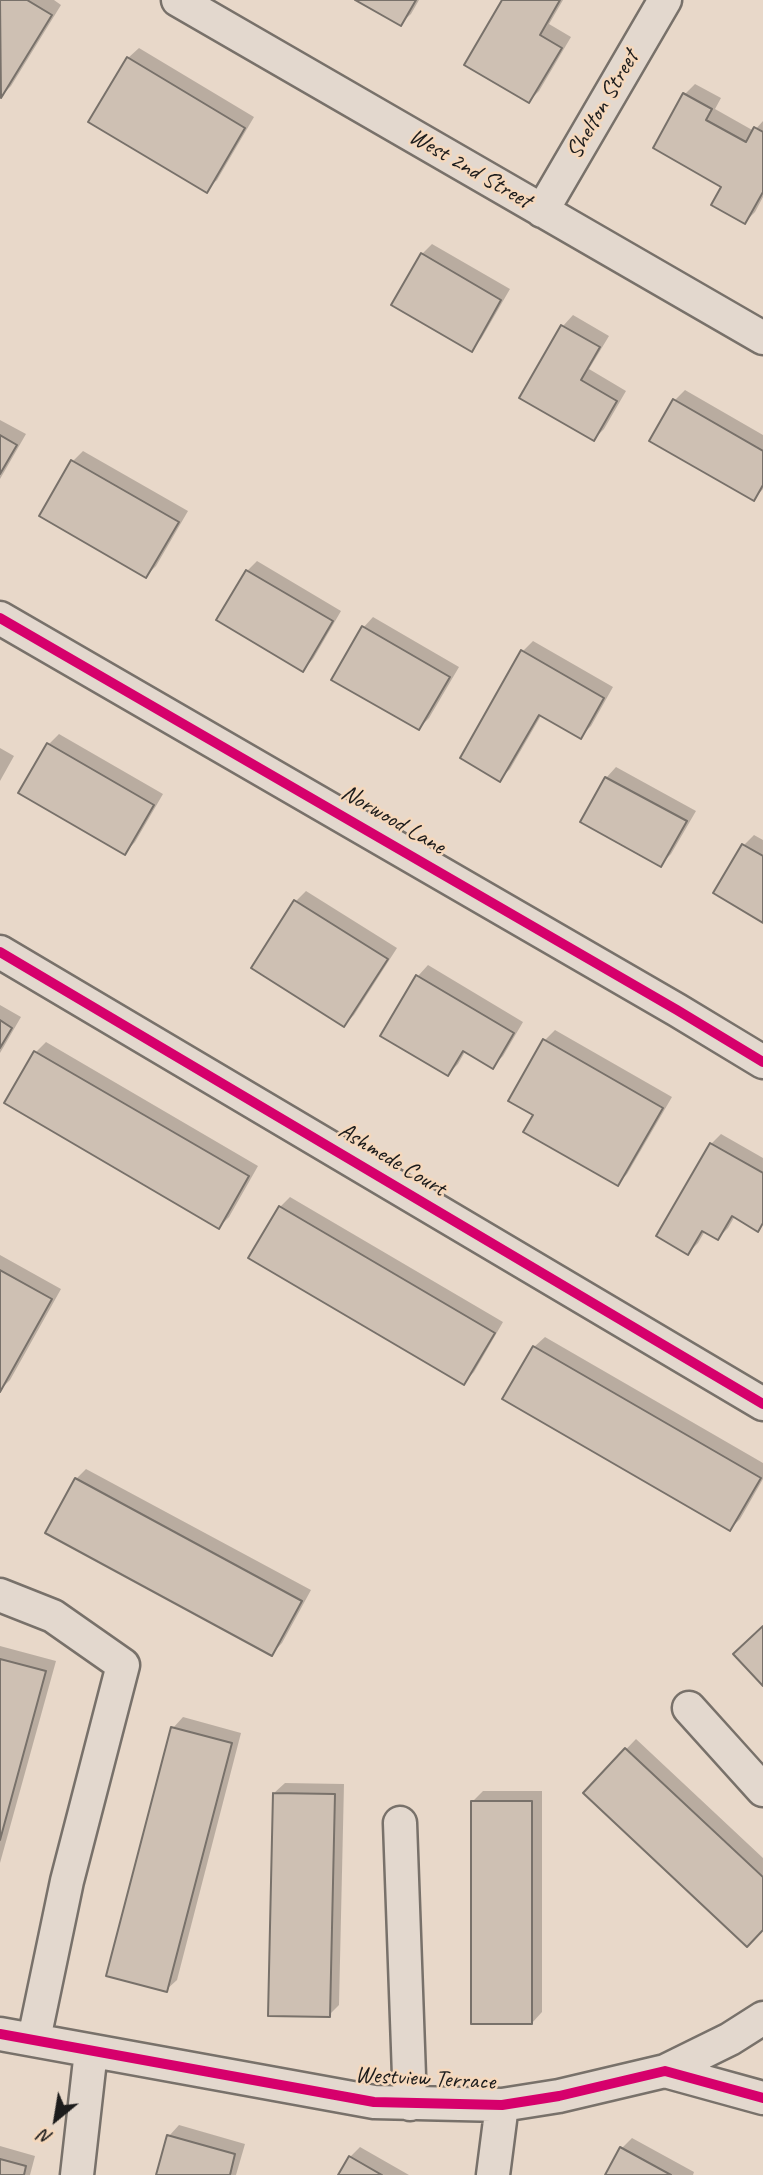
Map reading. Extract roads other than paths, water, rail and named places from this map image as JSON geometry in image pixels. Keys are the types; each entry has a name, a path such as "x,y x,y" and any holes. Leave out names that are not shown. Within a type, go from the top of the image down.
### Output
{"street":[{"name":"West 2nd Street","path":"178,0 763,338"},
{"name":"Shelton Street","path":"542,211 665,0"},
{"name":"Norwood Lane","path":"0,618 763,1062"},
{"name":"Ashmede Court","path":"0,952 763,1404"},
{"path":"0,1595 53,1616 123,1664 67,1881 34,2039"},
{"path":"689,1708 763,1790"},
{"path":"400,1823 410,2104"},
{"name":"Westview Terrace","path":"0,2034 374,2102 502,2105 559,2096 665,2071 730,2039 763,2018"},
{"path":"77,2175 91,2051"},
{"name":"Westview Terrace","path":"665,2071 763,2098"},
{"path":"493,2175 502,2105"}]}
